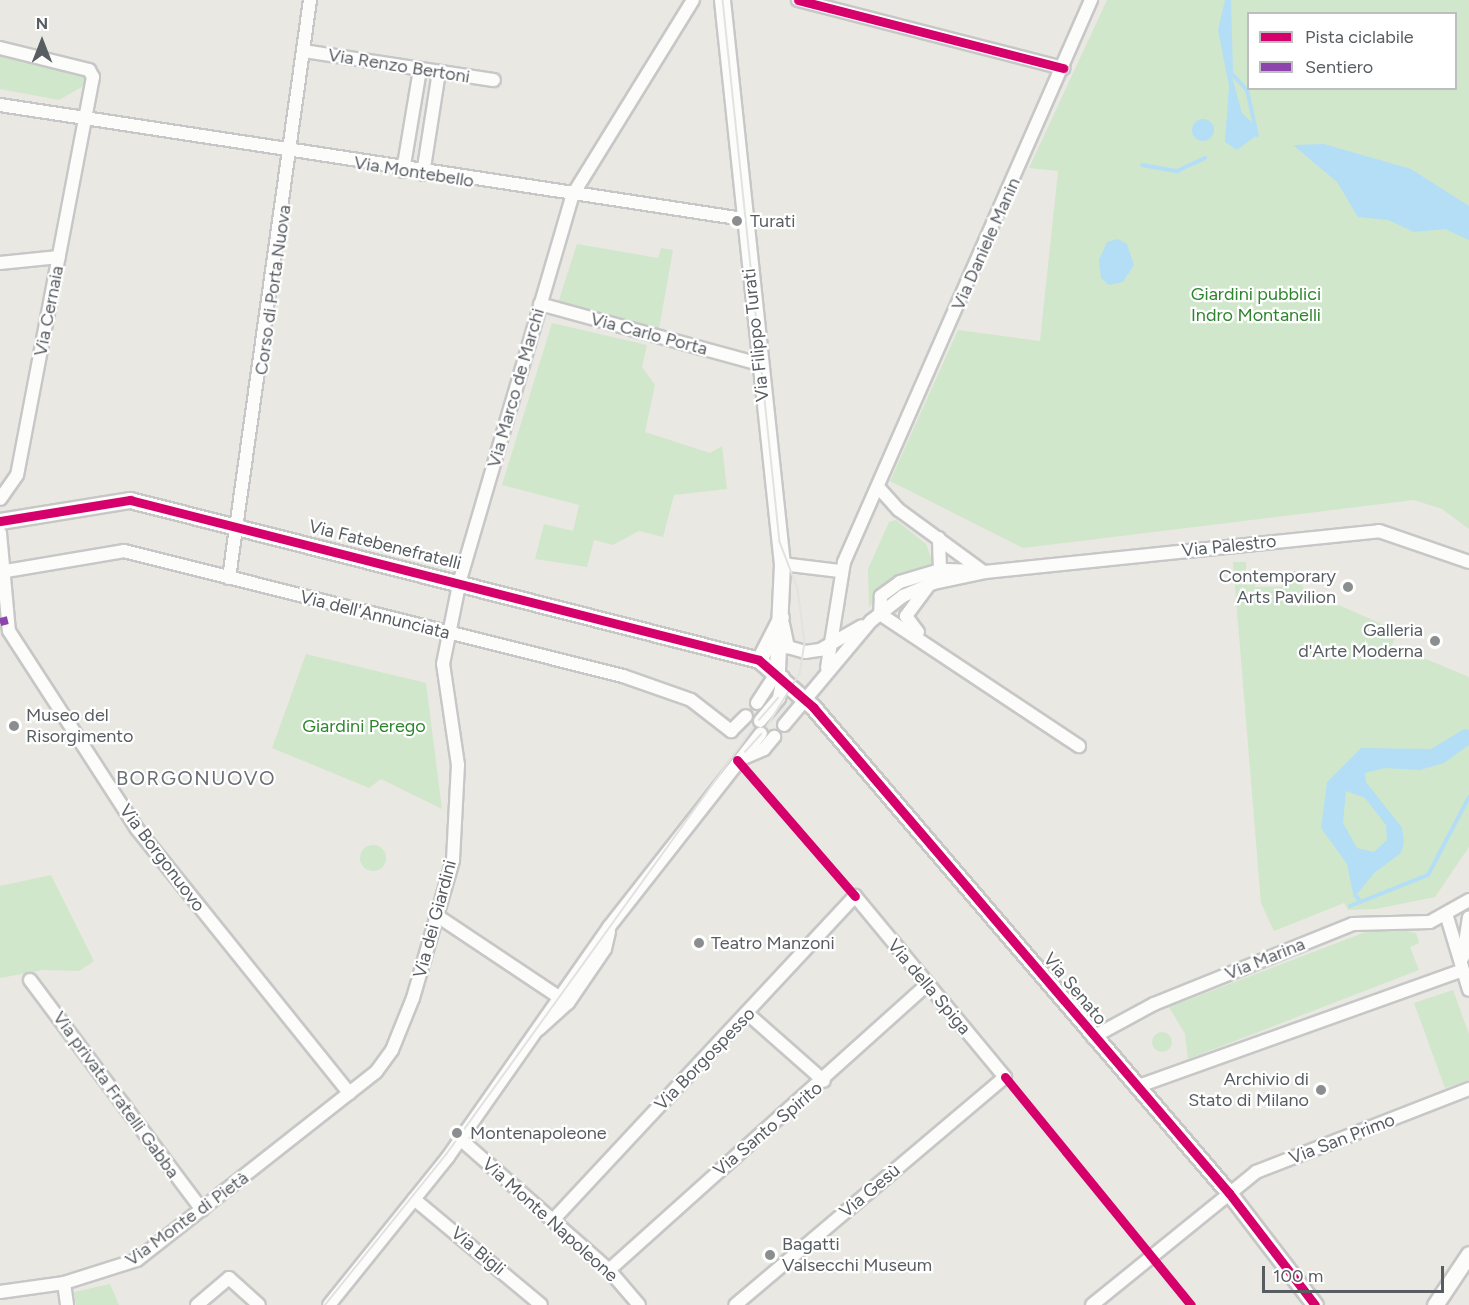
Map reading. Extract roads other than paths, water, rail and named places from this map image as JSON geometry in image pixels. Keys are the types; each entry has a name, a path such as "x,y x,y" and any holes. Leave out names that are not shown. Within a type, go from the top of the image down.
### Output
{"street":[{"name":"Corso di Porta Nuova","path":"229,578 240,527 292,154 310,0"},
{"name":"Via Filippo Turati","path":"714,0 720,17 727,27 733,84 729,106 782,564 781,656 778,675"},
{"path":"720,17 722,0"},
{"path":"798,0 1063,68"},
{"name":"Via Daniele Manin","path":"826,671 832,643 840,572 1091,0"},
{"name":"Via Marco de Marchi","path":"460,580 572,196 689,6"},
{"name":"Via Cernaia","path":"0,48 89,70 85,118 17,475 0,499"},
{"name":"Via Renzo Bertoni","path":"304,51 494,80"},
{"path":"403,171 420,69"},
{"path":"423,174 439,72"},
{"name":"Via Montebello","path":"0,105 292,154 743,219"},
{"path":"0,263 59,257"},
{"name":"Via Carlo Porta","path":"540,304 759,364"},
{"path":"878,487 886,499 985,572"},
{"name":"Via Fatebenefratelli","path":"0,521 121,500 460,580 759,660 778,675"},
{"name":"Via Palestro","path":"985,572 1379,531 1412,538 1469,562"},
{"name":"Via Borgonuovo","path":"0,533 6,572 9,631 137,829 349,1093"},
{"path":"906,628 910,607 940,570 939,538"},
{"name":"Via dell'Annunciata","path":"6,572 124,551 446,634 623,676 691,700 731,731 752,710 778,675"},
{"path":"782,564 840,572"},
{"path":"329,1305 414,1199 609,927 737,760 802,702 826,671 875,617 881,596 891,586 940,570 985,572"},
{"path":"781,617 794,651 814,652 929,585 985,572"},
{"name":"Via dei Giardini","path":"349,1093 392,1050 439,917 459,805 443,677 446,634 460,580"},
{"path":"759,660 781,617"},
{"path":"875,617 906,628 1081,743"},
{"path":"737,760 764,749 779,698 778,675"},
{"name":"Via Senato","path":"778,675 1093,1036 1315,1305"},
{"name":"Via della Spiga","path":"855,896 926,986 1005,1077"},
{"name":"Via Borgospesso","path":"553,1220 748,1014 855,896"},
{"path":"1469,900 1447,917 1469,990"},
{"path":"439,917 559,997"},
{"name":"Via Marina","path":"1093,1036 1154,1004 1353,924 1447,917"},
{"path":"1463,970 1463,933 1469,917"},
{"path":"535,1031 568,1003 604,949 609,927"},
{"path":"1136,1087 1463,970"},
{"name":"Via privata Fratelli Gabba","path":"30,980 202,1210"},
{"name":"Via Santo Spirito","path":"609,1270 674,1207 824,1081 926,986"},
{"path":"748,1014 824,1081"},
{"name":"Via Gesù","path":"735,1305 1005,1077"},
{"name":"Via San Primo","path":"1092,1305 1256,1172 1469,1089"},
{"name":"Via Monte di Pietà","path":"0,1292 64,1283 132,1263 349,1093"},
{"name":"Via Monte Napoleone","path":"459,1138 609,1270 639,1305"},
{"name":"Via Bigli","path":"414,1199 541,1305"},
{"path":"1435,1305 1469,1254"},
{"path":"197,1305 229,1278 259,1305"},
{"path":"64,1283 67,1305"}],"water":[{"path":"1225,0 1229,0 1231,73 1242,113 1255,125 1257,135 1237,150 1225,142 1229,86 1218,30"},
{"path":"1203,119 1211,122 1214,130 1211,138 1203,141 1195,138 1192,130 1195,122"},
{"path":"1324,144 1411,169 1469,206 1469,240 1445,229 1414,232 1388,220 1358,217 1337,182 1293,145"},
{"path":"1118,239 1127,244 1134,265 1123,282 1109,285 1101,278 1099,260 1107,242"},
{"path":"1464,729 1469,730 1469,745 1444,763 1420,770 1385,768 1365,773 1366,782 1402,828 1404,843 1401,853 1374,873 1354,898 1347,864 1321,828 1327,782 1361,748 1431,749","holes":["1346,791 1365,798 1386,825 1387,840 1374,852 1357,848 1343,823"]}],"waterway":[{"path":"1229,0 1231,73 1247,90 1257,135"},
{"path":"1142,165 1177,171 1205,158"},
{"path":"1350,906 1428,875 1469,797"},
{"path":"1357,897 1360,902"}],"tram line":[{"path":"723,0 780,542 798,589 805,643 800,674 767,727"},
{"path":"759,720 778,698"},
{"path":"325,1305 445,1156 753,728"},
{"path":"745,752 761,734"}],"place":[{"name":"Turati","path":"737,221"},
{"name":"Contemporary Arts Pavilion","path":"1348,587"},
{"name":"Galleria d'Arte Moderna","path":"1435,641"},
{"name":"Museo del Risorgimento","path":"14,726"},
{"name":"Teatro Manzoni","path":"699,943"},
{"name":"Archivio di Stato di Milano","path":"1321,1090"},
{"name":"Montenapoleone","path":"457,1133"},
{"name":"Bagatti Valsecchi Museum","path":"770,1255"}],"district":[{"name":"BORGONUOVO","path":"196,778"}],"park label":[{"name":"Giardini pubblici Indro Montanelli","path":"1256,305"},
{"name":"Giardini Perego","path":"364,726"}]}
